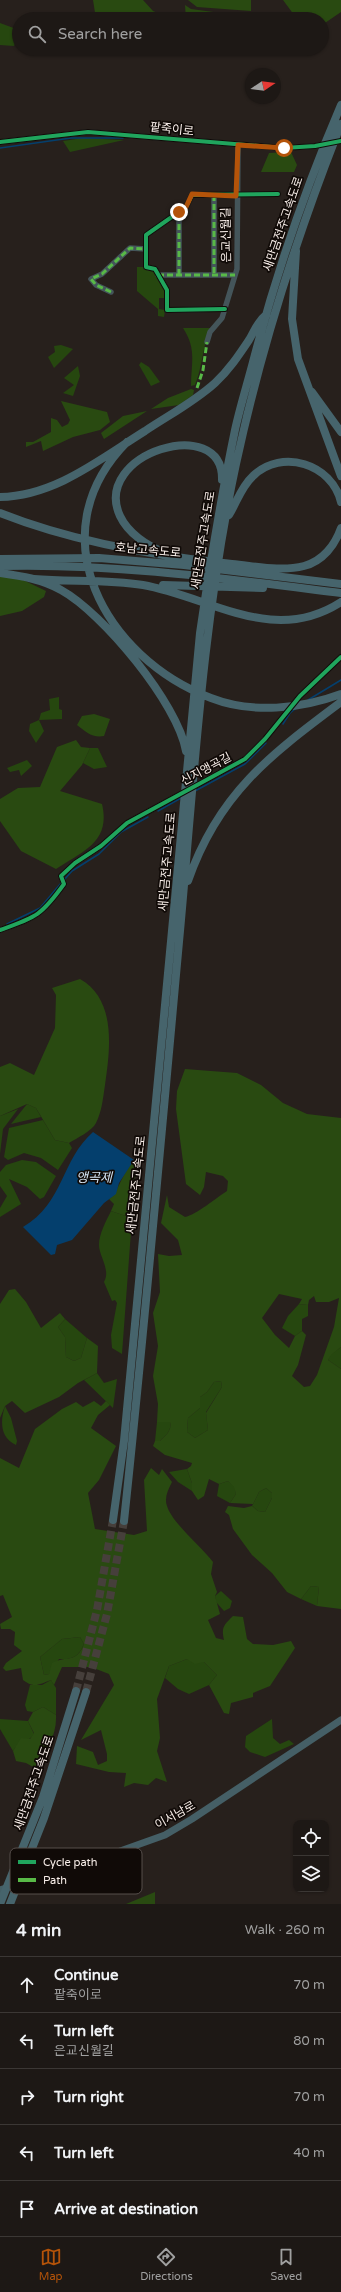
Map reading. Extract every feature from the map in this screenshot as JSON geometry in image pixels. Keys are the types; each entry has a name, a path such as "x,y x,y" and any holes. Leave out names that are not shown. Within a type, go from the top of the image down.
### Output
{"highway":[{"name":"새만금전주고속도로","path":"218,540 225,521 254,387 296,245 337,124 341,104"},
{"name":"새만금전주고속도로","path":"113,1520 124,1434 188,761 218,540 221,499 236,428 284,253 314,168 337,124"},
{"path":"296,245 292,319 298,359 305,383 341,476"},
{"path":"0,497 36,491 56,484 82,471 184,407 215,383 230,367 250,338 258,321 266,315"},
{"path":"305,383 341,432"},
{"path":"127,442 99,476 90,501 85,528 89,569 101,602 129,644 171,679 212,699 232,704 279,708 310,704 341,694"},
{"path":"184,559 149,545 129,529 123,521 116,504 116,492 120,482 127,471 148,455 173,446 186,444 198,447 214,456 222,473 221,499"},
{"path":"225,521 242,490 253,476 264,468 282,462 299,462 320,471 331,482 341,502"},
{"path":"0,513 32,526 131,549 184,559 274,568 292,568 314,562 332,546 341,528"},
{"path":"0,555 70,557"},
{"name":"호남고속도로","path":"0,559 70,557 170,564 341,584"},
{"name":"호남고속도로","path":"0,566 56,566 132,569 341,593"},
{"path":"274,568 328,582"},
{"path":"0,573 34,579 140,585 312,589"},
{"path":"34,579 60,589 77,600 117,640 143,671 170,712 184,740 188,761"},
{"path":"140,585 169,590 224,610 263,620 286,620 310,616 339,603"},
{"name":"새만금전주고속도로","path":"124,1521 184,894 205,634"},
{"path":"184,894 202,845 222,810 236,792 273,754 341,702"},
{"name":"새만금전주고속도로","path":"51,1786 76,1691"},
{"name":"새만금전주고속도로","path":"28,1848 86,1692"},
{"name":"새만금전주고속도로","path":"1,1903 10,1886"}],"main road":[{"name":"이서남로","path":"128,1848 165,1834 192,1819 341,1720"},
{"name":"이서남로","path":"0,1890 10,1887"}],"street":[{"name":"팥죽이로","path":"0,142 88,132 284,148 316,146 341,141"},
{"name":"은교신월길","path":"207,342 210,332 222,318 237,269 236,196 238,145"},
{"path":"225,309 167,310 167,290 155,269 146,267 146,235 186,207 192,194 236,196 278,194"},
{"path":"214,195 214,274"},
{"path":"179,212 179,275"},
{"path":"111,292 96,285 92,279 102,274 130,248 146,250"},
{"path":"158,275 235,275"},
{"name":"신지앵곡길","path":"0,930 37,915 50,903 64,884 61,876 75,863 101,846 127,823 245,759 266,739 300,696 341,657"}],"green space":[{"path":"93,0 143,0 155,12 95,12"},
{"path":"188,0 251,0 251,11 197,7"},
{"path":"283,0 341,0 341,12 329,20 329,12 292,12"},
{"path":"185,5 191,9 214,12 186,12"},
{"path":"0,23 12,27 12,46 0,45"},
{"path":"83,138 124,140 70,152 63,141"},
{"path":"291,152 297,165 294,172 261,172 269,153"},
{"path":"137,267 144,267 145,269 154,272 165,291 165,298 159,298 159,309 165,310 164,317 158,316 158,309 137,291"},
{"path":"183,328 211,328 206,342 198,378 195,385 191,386 192,350"},
{"path":"61,345 73,349 54,368 48,357 55,352 54,346"},
{"path":"141,362 149,367 160,382 151,386 139,365"},
{"path":"78,366 80,376 73,396 63,393 74,385 64,378"},
{"path":"191,389 194,390 193,395 179,405 151,409 168,398"},
{"path":"61,401 107,412 110,422 100,430 73,437 43,451 41,441 26,447 26,442 33,442 51,432 51,418 57,420 62,427 68,424 70,420"},
{"path":"147,411 104,439 101,433 123,416"},
{"path":"0,577 17,577 46,591 44,597 22,611 0,616"},
{"path":"59,697 59,709 62,710 62,719 39,720 41,713 50,710 49,699"},
{"path":"94,714 110,719 104,736 93,735 77,725 82,716"},
{"path":"39,720 44,731 36,743 29,731 30,724"},
{"path":"76,740 81,747 90,748 82,765 60,791 102,804 104,817 99,837 85,851 56,869 21,851 0,821 0,799 18,788 40,787 57,747"},
{"path":"90,748 98,748 107,767 94,769 83,763"},
{"path":"27,760 32,766 21,776 19,770 10,772 7,768"},
{"path":"80,979 92,988 100,1000 105,1013 108,1027 108,1057 102,1104 96,1123 88,1132 69,1143 55,1140 36,1108 27,1104 0,1116 0,1067 10,1063 34,1075 55,1028 56,995 52,988"},
{"path":"185,1069 237,1073 261,1085 283,1103 307,1114 341,1118 341,1347 331,1355 328,1360 341,1369 341,1609 317,1606 319,1587 311,1586 301,1599 287,1592 272,1573 252,1555 233,1529 229,1515 225,1512 228,1506 244,1508 252,1506 258,1511 265,1512 272,1498 272,1493 266,1488 259,1492 253,1504 230,1503 236,1494 234,1487 228,1481 219,1484 209,1479 204,1496 198,1500 192,1491 192,1483 187,1469 192,1463 165,1455 153,1446 155,1441 160,1441 170,1428 170,1422 157,1422 158,1404 153,1376 158,1346 153,1313 160,1292 158,1254 169,1256 182,1255 178,1240 161,1223 167,1195 169,1207 185,1217 190,1216 227,1191 228,1181 223,1176 206,1172 204,1187 200,1195 186,1184 176,1109 177,1091","holes":["279,1294 302,1299 299,1304 308,1305 309,1300 314,1296 316,1302 329,1302 339,1298 334,1327 317,1375 310,1386 304,1387 292,1376 298,1365 306,1335 302,1331 295,1336 289,1348 275,1335 262,1318","221,1381 222,1387 206,1413 208,1430 195,1438 187,1432 188,1418 200,1408 200,1397 207,1392 214,1382"]},
{"path":"27,1104 36,1108 41,1117 11,1124"},
{"path":"18,1109 3,1129 0,1154 0,1116"},
{"path":"43,1120 55,1140 69,1143 72,1148 58,1170 41,1158 24,1153 8,1160 4,1157 9,1128"},
{"path":"141,1153 140,1165 132,1184 132,1218 111,1211 114,1204 109,1199 115,1194 129,1167"},
{"path":"22,1160 36,1162 56,1176 44,1197 40,1199 27,1187 9,1179 21,1204 0,1217 0,1208 7,1196 0,1186 0,1172 6,1165"},
{"path":"111,1211 132,1218 122,1354 112,1348 111,1335 117,1303 115,1300 112,1301 104,1282 106,1273 99,1245 101,1232"},
{"path":"15,1289 26,1302 41,1328 60,1313 65,1319 58,1327 65,1337 66,1357 74,1361 81,1358 87,1338 98,1346 97,1373 78,1383 59,1397 25,1413 12,1401 5,1406 0,1418 0,1304 9,1290"},
{"path":"299,1304 308,1305 308,1316 302,1319 302,1331 295,1336 282,1328 288,1316"},
{"path":"65,1319 87,1338 81,1358 74,1361 66,1357 65,1337 58,1327"},
{"path":"341,1347 341,1369 328,1360 330,1355"},
{"path":"97,1373 104,1383 117,1379 113,1408 84,1380"},
{"path":"221,1381 222,1387 206,1412 208,1430 195,1438 187,1432 188,1418 200,1408 200,1397 207,1392 214,1382"},
{"path":"94,1401 101,1406 106,1401 110,1405 98,1415 91,1428 116,1446 99,1480 88,1493 95,1529 134,1535 147,1531 144,1480 151,1468 159,1475 162,1469 172,1482 166,1497 167,1506 170,1513 213,1562 211,1574 217,1592 215,1596 220,1614 208,1620 216,1638 224,1640 224,1626 233,1616 243,1617 247,1639 253,1644 273,1645 291,1641 295,1648 270,1686 253,1693 253,1697 231,1703 229,1714 224,1713 209,1685 217,1675 204,1662 195,1664 187,1659 169,1666 157,1699 160,1738 157,1751 167,1782 156,1778 148,1785 134,1783 124,1787 126,1773 109,1772 76,1764 77,1746 93,1752 98,1765 107,1761 107,1754 101,1730 81,1740 114,1685 109,1674 91,1667 62,1667 54,1685 51,1680 34,1685 23,1680 21,1668 6,1671 3,1668 6,1663 22,1651 14,1645 15,1632 10,1629 1,1629 0,1624 12,1617 3,1595 0,1596 0,1458 19,1468 35,1429 62,1409 76,1402 83,1407","holes":["80,1637 84,1644 78,1654 74,1657 52,1663 49,1674 44,1675 40,1657 62,1639"]},
{"path":"5,1406 11,1418 17,1441 16,1445 4,1434 2,1417"},
{"path":"157,1422 170,1422 169,1430 160,1441 155,1441"},
{"path":"187,1469 192,1483 192,1491 178,1482 169,1472"},
{"path":"228,1481 235,1487 236,1494 230,1503 217,1496 219,1484"},
{"path":"266,1488 272,1493 272,1498 265,1512 258,1511 252,1506 259,1492"},
{"path":"311,1586 319,1587 317,1606 301,1599"},
{"path":"221,1591 232,1601 230,1608 224,1611 216,1602 215,1596"},
{"path":"80,1637 84,1644 80,1652 72,1658 59,1659 49,1674 44,1675 40,1657 62,1639"},
{"path":"187,1659 204,1662 217,1675 209,1685 189,1694 178,1689 165,1678 169,1666"},
{"path":"51,1680 56,1688 56,1715 43,1707 33,1712 27,1711 25,1705 30,1685 42,1685"},
{"path":"43,1707 56,1715 56,1723 53,1737 35,1768 26,1763 16,1761 13,1751 21,1738 30,1739 34,1733 28,1721 33,1712"},
{"path":"0,1719 28,1721 34,1734 13,1751 0,1729"},
{"path":"272,1719 273,1738 280,1744 289,1740 294,1744 265,1757 250,1752 245,1747 246,1736"},
{"path":"155,1892 155,1904 126,1904"}],"water":[{"name":"앵곡제","path":"93,1132 134,1160 119,1183 116,1194 104,1203 72,1240 57,1245 55,1254 51,1255 23,1227 47,1206 55,1194 74,1155 82,1143"}],"waterway":[{"path":"0,148 71,138 123,138"},
{"path":"308,700 341,680"},
{"path":"283,724 290,713 295,709"},
{"path":"195,791 245,764 266,743"},
{"path":"158,811 181,798"},
{"path":"64,880 72,871 99,854 121,832 148,817"},
{"path":"7,924 40,908 62,882"}],"tunnel":[{"path":"76,1691 97,1610 113,1520"},
{"path":"86,1692 107,1614 124,1521"}],"marked path":[{"path":"214,195 214,275"},
{"path":"179,212 179,275"},
{"path":"111,292 96,285 91,279 102,274 130,248 146,249"},
{"path":"158,275 235,275"},
{"path":"197,388 203,370 207,342"}],"cycle path":[{"path":"0,142 88,132 284,148 315,146 341,141"},
{"path":"225,309 167,310 167,290 155,269 146,267 146,235 186,207 192,195 278,194"},
{"path":"0,930 22,922 43,909 64,884 61,876 75,863 101,846 127,823 245,759 265,739 300,696 341,657"}],"route":[{"path":"179,212 186,207 192,194 236,196 238,145 284,148"}]}
